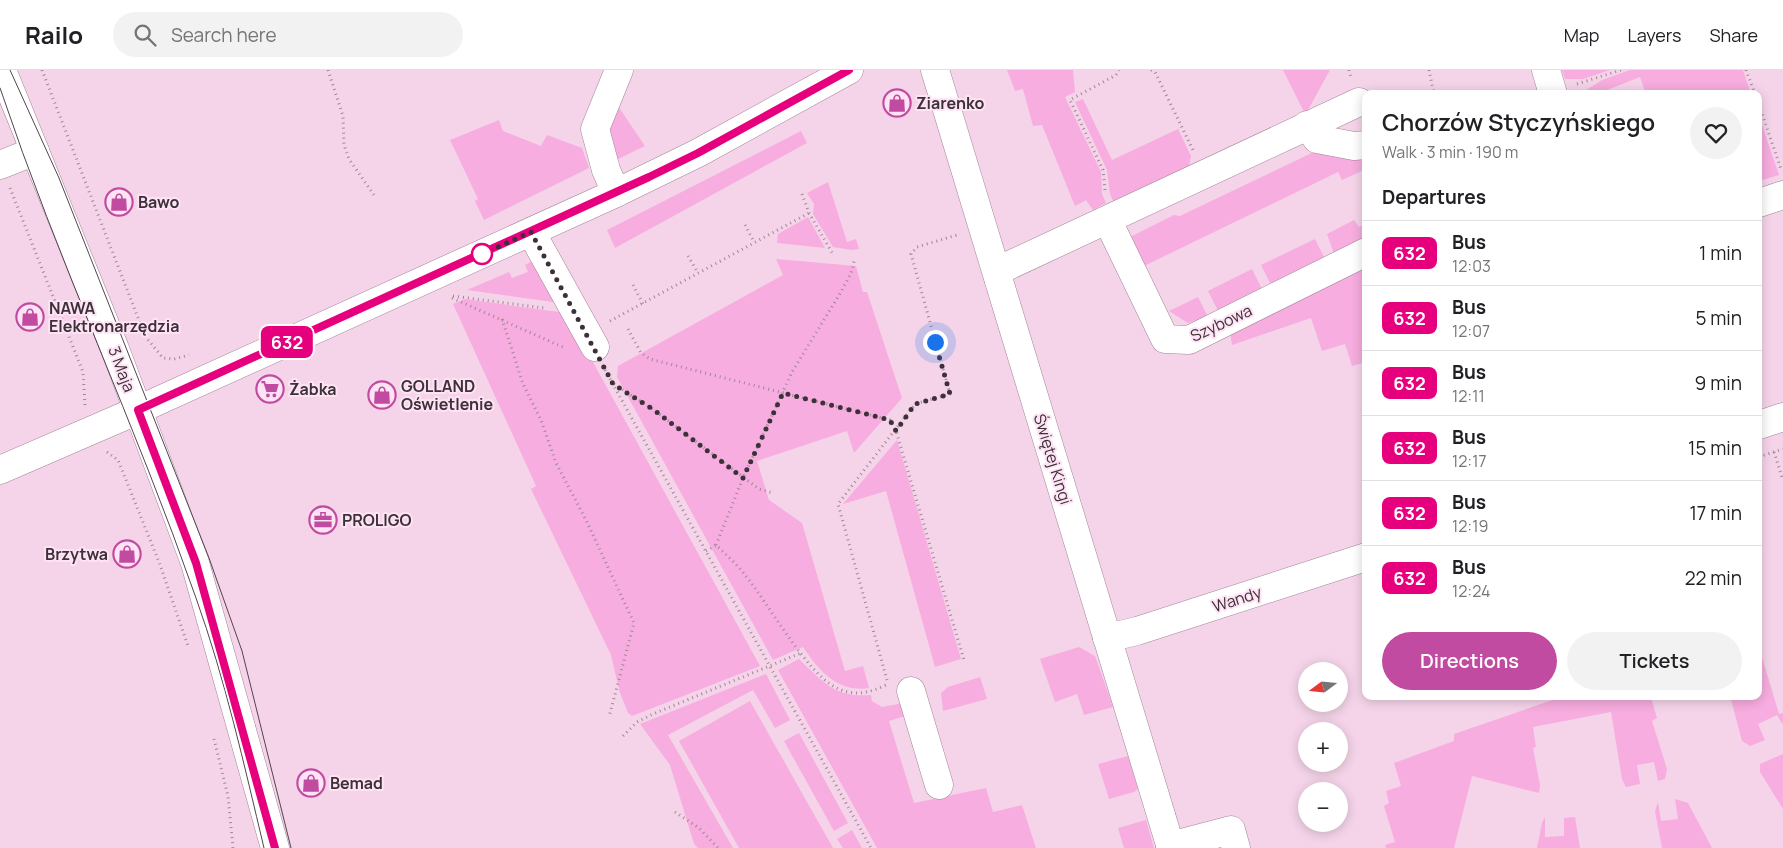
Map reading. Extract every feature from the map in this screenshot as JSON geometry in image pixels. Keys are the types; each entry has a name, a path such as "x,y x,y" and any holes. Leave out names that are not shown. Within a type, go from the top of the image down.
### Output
{"street":[{"name":"3 Maja","path":"2,70 138,410 196,563 275,848"},
{"path":"616,193 606,170 595,129 619,70"},
{"path":"0,470 138,410 616,193 698,153 849,70"},
{"name":"Świętej Kingi","path":"935,70 1171,847"},
{"path":"1546,70 1552,90"},
{"path":"996,271 1107,208 1216,167 1360,102"},
{"path":"1307,125 1317,139 1354,146 1362,145"},
{"path":"4,175 35,151"},
{"path":"1762,202 1783,195"},
{"name":"Szybowa","path":"1107,208 1165,339 1189,340 1362,254"},
{"path":"531,232 574,312 582,348"},
{"path":"1762,424 1783,417"},
{"name":"Wandy","path":"1107,638 1136,631 1362,558"},
{"path":"911,691 939,785"},
{"path":"1171,847 1231,830 1236,848"}],"path":[{"path":"42,70 145,336"},
{"path":"328,70 343,116 344,145 349,159 376,198"},
{"path":"1107,208 1103,170 1070,100 1116,75 1119,70"},
{"path":"1151,70 1155,72 1195,155"},
{"path":"1428,70 1433,90"},
{"path":"1583,84 1622,70"},
{"path":"1746,70 1754,90"},
{"path":"1762,114 1783,174"},
{"path":"4,175 83,372 87,411"},
{"path":"802,194 809,213 834,256"},
{"path":"614,319 809,213"},
{"path":"745,225 754,242"},
{"path":"716,545 744,573 810,665 834,687 848,692 869,693 888,684 838,504 915,404 950,394 911,254 917,247 965,233"},
{"path":"688,256 698,273"},
{"path":"706,551 716,545 743,478 792,372 841,292 851,273 855,258"},
{"path":"633,285 643,304"},
{"path":"446,296 455,292"},
{"path":"446,296 574,312"},
{"path":"446,296 582,348 613,384 871,848"},
{"path":"502,319 523,384 541,420 556,463 586,520 634,623 609,717"},
{"path":"628,329 641,353 650,359 890,420 896,431 964,660"},
{"path":"613,384 654,410 759,489 773,493"},
{"path":"105,449 118,460 161,567 187,643"},
{"path":"1762,456 1783,449"},
{"path":"1774,452 1783,480"},
{"path":"127,482 132,480"},
{"path":"623,736 637,722 653,714 801,653"},
{"path":"212,730 228,796 233,848"},
{"path":"675,812 699,828 718,848"}],"shaded area":[{"path":"1007,70 1073,70 1075,92 1065,97 1101,172 1102,194 1106,203 1093,210 1086,200 1075,206 1042,125 1033,126 1023,89 1015,91"},
{"path":"1283,70 1330,70 1308,110 1304,112"},
{"path":"1562,70 1610,70 1583,79 1565,79"},
{"path":"1630,70 1743,70 1750,90 1645,90 1640,77 1607,90 1586,90 1602,80"},
{"path":"1083,99 1112,160 1178,129 1191,156 1189,166 1114,203 1110,194 1107,170 1075,102"},
{"path":"616,103 645,146 616,160 608,133"},
{"path":"499,120 503,131 541,146 547,135 582,148 589,168 484,220 475,201 478,199 450,140"},
{"path":"1762,125 1779,175 1762,180"},
{"path":"801,131 807,143 615,248 607,230"},
{"path":"1320,149 1362,153 1362,171 1342,180 1338,172 1144,266 1130,237 1174,215 1180,216"},
{"path":"828,182 847,242 856,239 859,249 851,250 833,247 813,214 814,204 807,193"},
{"path":"808,217 825,248 777,243 778,234"},
{"path":"1354,220 1359,227 1362,226 1362,240 1334,254 1327,234"},
{"path":"1315,239 1325,259 1271,285 1261,265"},
{"path":"536,259 560,303 467,290 509,272 512,278 528,272 525,265"},
{"path":"776,259 856,266 863,292 867,292 902,398 854,453 847,431 757,461 769,500 802,523 845,671 863,666 869,688 858,689 839,684 823,672 803,647 773,660 617,377 618,366 783,275"},
{"path":"1362,267 1362,363 1352,366 1345,344 1322,351 1311,318 1232,345 1230,331"},
{"path":"1252,269 1262,289 1218,311 1208,291"},
{"path":"1198,297 1208,317 1188,323 1169,311"},
{"path":"465,299 566,313 760,666 632,716 628,713 620,693 611,655 531,489 536,486 453,304"},
{"path":"897,440 961,659 935,667 886,491 843,504"},
{"path":"1079,647 1095,656 1113,707 1084,715 1077,694 1055,702 1040,659"},
{"path":"1762,657 1779,714 1783,713 1783,725 1777,715 1758,724 1765,740 1750,746 1742,741 1731,700 1762,700"},
{"path":"799,659 830,687 839,691 848,694 871,695 872,701 882,707 908,702 912,714 889,721 914,803 986,788 993,812 1022,805 1036,848 877,848 778,670"},
{"path":"766,674 790,720 775,728 753,690 668,735 733,848 698,848 694,844 670,765 640,724"},
{"path":"980,677 987,699 943,711 941,693 948,687"},
{"path":"1552,700 1652,700 1657,718 1652,721 1667,769 1665,779 1658,781 1654,762 1637,765 1640,784 1626,787 1622,779 1611,712 1533,727 1536,747 1533,748 1540,785 1539,793 1472,776 1454,848 1386,848 1385,845 1395,842 1384,806 1389,803 1386,791 1401,786 1394,763 1454,741 1454,734"},
{"path":"750,701 833,848 739,848 679,741"},
{"path":"799,733 848,823 834,831 784,741"},
{"path":"1783,754 1783,809 1760,772 1760,764"},
{"path":"1128,756 1138,789 1134,792 1109,799 1098,764"},
{"path":"1675,799 1688,803 1712,848 1662,848 1655,811 1658,802 1661,821 1678,819"},
{"path":"1545,817 1545,837 1564,836 1564,818 1575,817 1580,848 1537,848"},
{"path":"1146,820 1154,848 1124,848 1118,828"},
{"path":"852,830 862,848 843,848 837,839"}],"tram line":[{"path":"10,70 59,178 209,558 242,651 291,848"},
{"path":"0,88 47,216 173,534 196,598 225,691 264,848"}],"bus line":[{"name":"632","path":"275,848 196,563 138,410 616,193 698,153 849,70"}],"place":[{"name":"Ziarenko","path":"897,103"},
{"name":"Bawo","path":"119,202"},
{"name":"NAWA Elektronarzędzia","path":"30,317"},
{"name":"Żabka","path":"270,389"},
{"name":"GOLLAND Oświetlenie","path":"382,395"},
{"name":"PROLIGO","path":"323,520"},
{"name":"Brzytwa","path":"127,554"},
{"name":"Bemad","path":"311,783"}],"route":[{"path":"482,254 531,232 574,312 588,333 602,365 613,384 654,410 743,478 783,393 890,420 896,431 915,404 950,394 935,342"}]}
